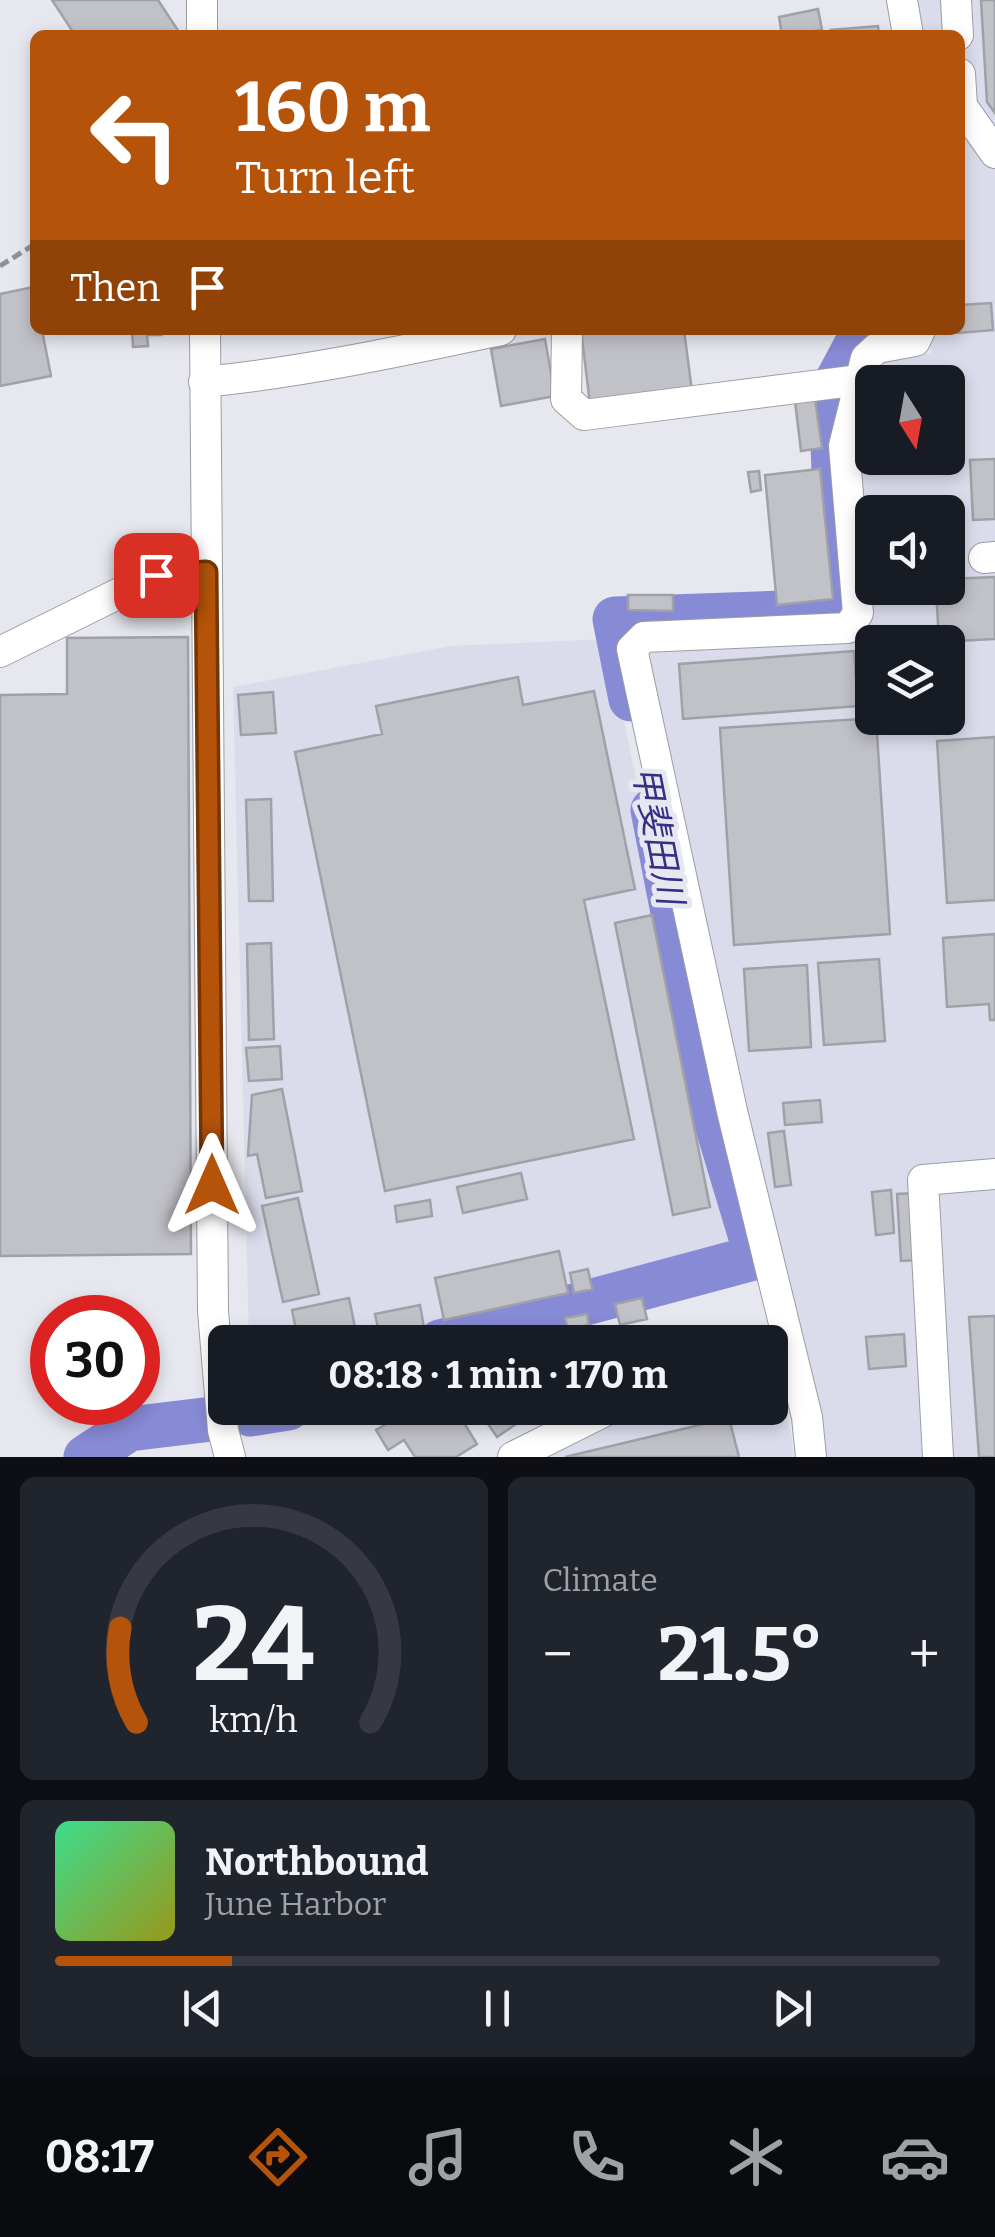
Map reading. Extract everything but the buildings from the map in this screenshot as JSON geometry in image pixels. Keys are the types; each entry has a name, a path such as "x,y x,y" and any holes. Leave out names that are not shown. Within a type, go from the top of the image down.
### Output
{"street":[{"path":"202,0 202,30"},
{"path":"902,0 907,30"},
{"path":"956,0 958,30"},
{"path":"965,110 995,154"},
{"path":"204,335 212,1311 230,1457"},
{"path":"204,382 285,374 481,335"},
{"path":"567,335 566,399 584,416 842,381 877,348 914,341 917,335"},
{"path":"775,1325 632,649 644,637 848,628 858,613 842,381"},
{"path":"0,652 156,575 206,572"},
{"path":"938,1457 923,1180 995,1174"},
{"path":"788,1375 807,1417 811,1457"},
{"path":"513,1457 577,1425"}],"path":[{"path":"0,266 30,247"}],"shaded area":[{"path":"914,0 995,0 995,1457 823,1457 644,649 855,641 855,735 965,735 965,625 866,625 865,605 965,605 965,495 858,495 857,475 965,475 965,365 873,365 874,360 931,353 930,335 965,335 965,30 920,30"},
{"path":"607,639 703,1102 747,1256 477,1325 249,1325 233,687 451,646"},
{"path":"788,1422 793,1457 532,1457 597,1425"}],"waterway":[{"name":"甲斐田川","path":"631,699 615,619 839,611 833,443 836,383 860,338 875,335"},
{"name":"甲斐田川","path":"503,1325 757,1257 710,1101 653,810"},
{"name":"甲斐田川","path":"86,1457 129,1429 208,1419"}],"route":[{"path":"156,575 206,572 212,1185"}]}
